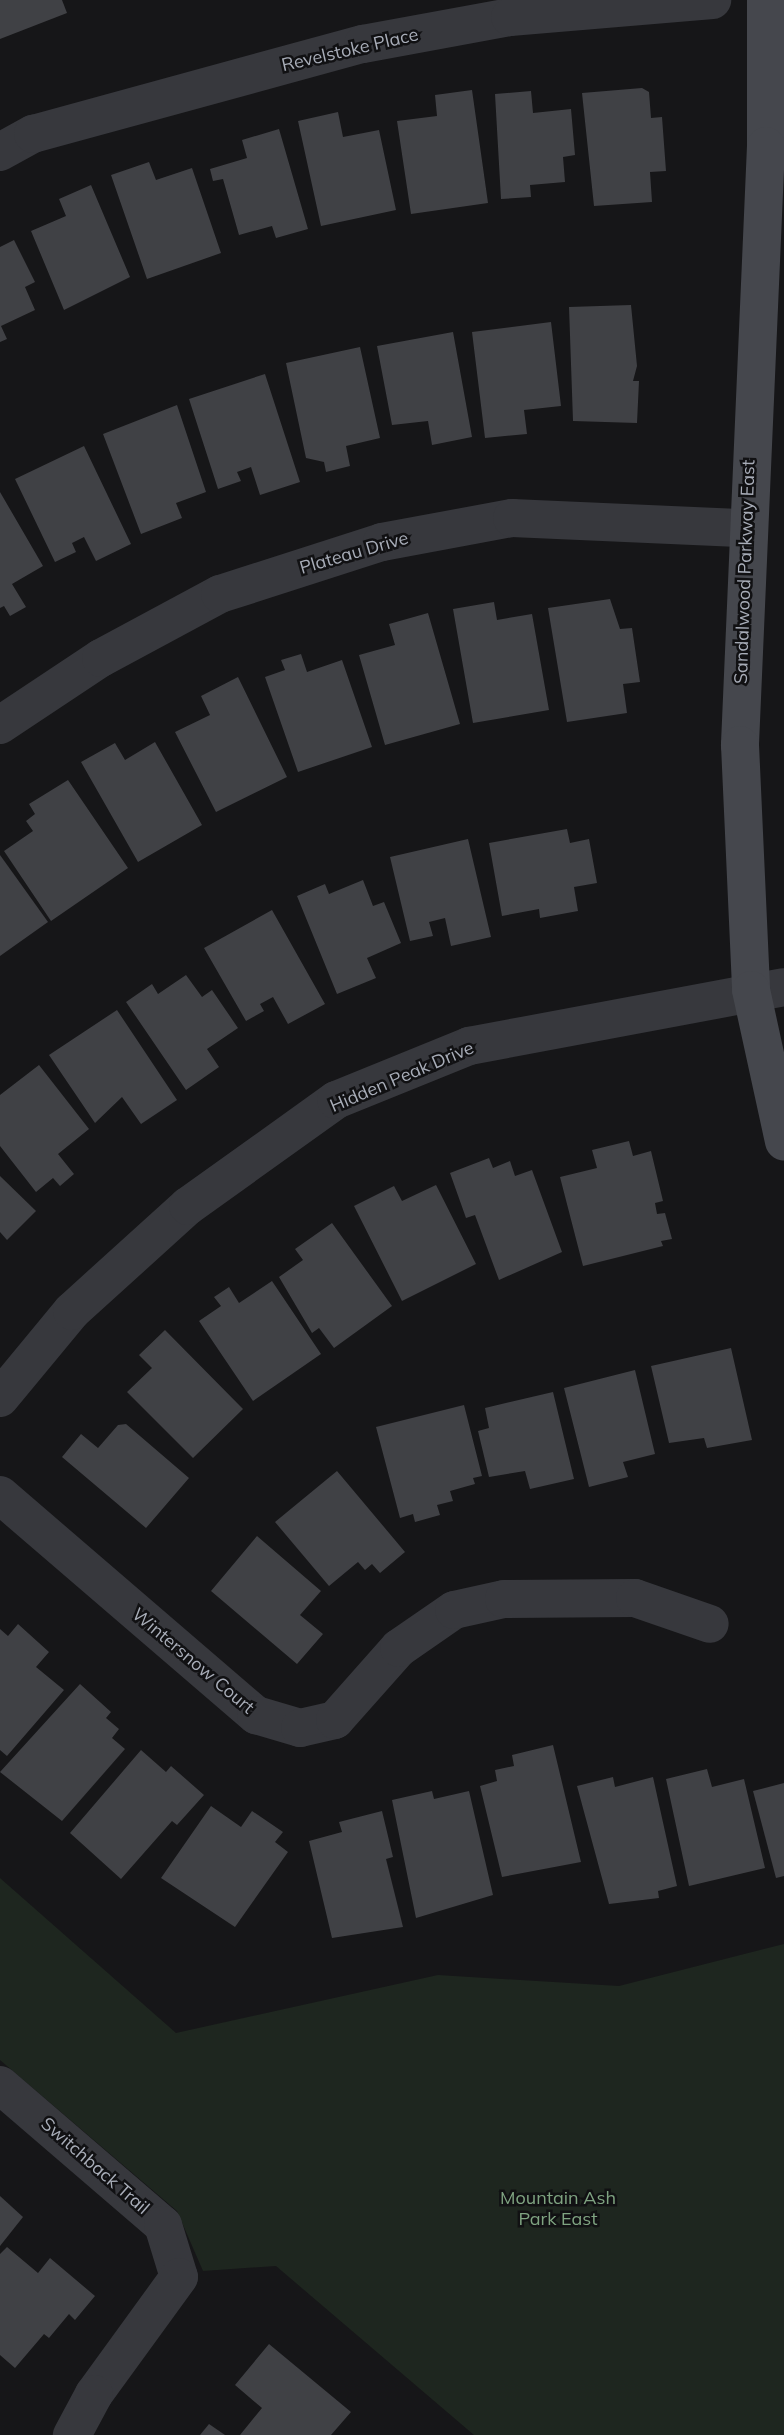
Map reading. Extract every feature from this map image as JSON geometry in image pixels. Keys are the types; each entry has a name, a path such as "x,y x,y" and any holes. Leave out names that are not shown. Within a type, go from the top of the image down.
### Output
{"main road":[{"name":"Sandalwood Parkway East","path":"766,0 764,205 745,528 740,746 784,1141"}],"street":[{"name":"Revelstoke Place","path":"0,152 33,134 363,44 510,17 712,0"},
{"name":"Plateau Drive","path":"0,724 101,658 219,594 382,542 512,518 745,528"},
{"name":"Hidden Peak Drive","path":"0,1398 72,1311 188,1206 336,1100 469,1046 768,989"},
{"name":"Wintersnow Court","path":"0,1495 256,1715 300,1728 335,1720 398,1648 454,1610 504,1599 635,1598 710,1624"},
{"name":"Switchback Trail","path":"0,2085 163,2225 179,2277 94,2394 72,2435"}],"green space":[{"name":"Mountain Ash Park East","path":"0,1878 176,2033 438,1975 619,1986 784,1944 784,2435 474,2435 276,2266 203,2271 177,2211 0,2060"}],"building":[{"path":"0,0 62,0 67,13 0,39"},
{"path":"642,88 649,92 651,118 662,117 666,171 650,172 652,202 594,206 582,93"},
{"path":"472,90 488,203 411,214 397,121 437,116 435,95"},
{"path":"531,91 533,113 571,109 575,155 563,157 565,182 530,185 531,197 501,199 495,94"},
{"path":"338,112 343,137 379,130 396,210 321,226 298,121"},
{"path":"279,129 308,229 276,238 272,226 239,235 223,179 213,181 210,169 247,158 242,140"},
{"path":"149,162 156,180 192,168 221,253 147,279 111,175"},
{"path":"91,185 130,277 64,310 31,231 66,216 59,199"},
{"path":"14,240 35,282 25,287 35,310 1,326 7,339 0,342 0,247"},
{"path":"631,305 637,366 633,381 639,381 637,423 573,421 569,307"},
{"path":"551,322 561,406 524,410 527,434 485,438 472,332"},
{"path":"453,332 472,437 432,445 428,421 392,425 377,346"},
{"path":"360,347 380,438 346,446 350,466 326,472 324,462 306,458 286,363"},
{"path":"265,374 300,482 260,495 251,467 237,472 241,481 218,489 189,399"},
{"path":"177,405 206,492 176,503 182,518 141,534 103,434"},
{"path":"84,446 131,544 96,561 84,537 72,543 76,552 55,562 15,479"},
{"path":"0,492 43,566 12,584 26,607 10,616 4,606 0,608"},
{"path":"610,599 620,629 632,628 640,682 623,684 627,713 567,722 548,608"},
{"path":"494,602 497,620 532,614 549,710 473,723 453,609"},
{"path":"428,613 460,724 385,745 359,655 395,645 389,624"},
{"path":"301,654 307,672 342,660 372,747 298,772 265,677 285,670 281,660"},
{"path":"238,677 287,777 216,812 175,732 210,715 201,696"},
{"path":"155,742 202,825 138,862 81,762 115,743 125,760"},
{"path":"68,780 128,868 51,921 4,851 33,831 26,821 35,814 29,804"},
{"path":"567,829 570,843 589,839 597,883 574,887 578,911 540,918 539,909 502,916 489,843"},
{"path":"468,839 491,937 451,946 445,918 429,922 433,936 410,941 390,857"},
{"path":"0,855 48,922 0,956"},
{"path":"363,880 373,906 384,902 401,943 367,958 376,978 337,994 297,896 325,884 329,894"},
{"path":"272,910 325,1004 288,1024 273,997 260,1004 264,1011 246,1021 204,948"},
{"path":"186,975 202,997 212,990 238,1028 207,1049 219,1067 186,1090 126,1002 152,984 158,994"},
{"path":"117,1010 177,1100 141,1124 122,1097 95,1123 49,1055"},
{"path":"39,1065 89,1129 58,1154 74,1174 60,1186 53,1178 36,1192 0,1146 0,1095"},
{"path":"629,1141 633,1156 651,1151 663,1201 655,1203 657,1214 665,1213 672,1239 661,1241 663,1246 583,1266 560,1177 597,1168 592,1150"},
{"path":"489,1158 493,1168 510,1161 515,1176 532,1170 562,1252 499,1280 475,1215 466,1218 450,1173"},
{"path":"0,1176 36,1211 7,1240 0,1232"},
{"path":"436,1185 476,1264 402,1301 354,1206 394,1186 402,1201"},
{"path":"332,1223 392,1306 334,1348 319,1328 312,1333 279,1277 303,1260 295,1249"},
{"path":"272,1281 321,1354 253,1401 199,1321 221,1306 214,1297 229,1287 239,1303"},
{"path":"165,1330 243,1409 193,1458 127,1392 152,1368 139,1355"},
{"path":"731,1348 752,1440 707,1448 704,1438 669,1443 651,1366"},
{"path":"635,1370 655,1454 623,1462 628,1477 589,1487 564,1388"},
{"path":"553,1392 574,1479 530,1489 525,1471 489,1477 478,1431 489,1428 485,1408"},
{"path":"464,1405 482,1476 473,1478 475,1484 450,1491 453,1501 437,1505 440,1515 415,1522 413,1514 400,1518 376,1427"},
{"path":"126,1424 189,1478 146,1528 62,1457 81,1434 98,1448 118,1425"},
{"path":"337,1471 405,1552 380,1573 372,1564 365,1570 358,1562 329,1586 275,1522"},
{"path":"257,1536 321,1591 300,1615 323,1634 297,1664 211,1591"},
{"path":"18,1624 49,1652 36,1667 64,1690 7,1756 0,1750 0,1629 8,1636"},
{"path":"80,1684 111,1712 106,1718 119,1729 112,1738 125,1749 62,1821 0,1772"},
{"path":"553,1745 581,1862 502,1877 480,1786 497,1781 495,1770 514,1766 512,1755"},
{"path":"141,1750 166,1772 171,1766 204,1795 177,1825 172,1821 121,1879 70,1833"},
{"path":"707,1769 712,1787 744,1779 765,1868 689,1886 666,1779"},
{"path":"613,1777 615,1787 653,1777 677,1886 658,1891 659,1898 609,1904 577,1786"},
{"path":"784,1783 784,1876 776,1878 753,1791"},
{"path":"432,1791 434,1799 469,1791 493,1895 416,1918 392,1800"},
{"path":"211,1806 241,1827 252,1811 283,1832 275,1842 288,1852 235,1927 161,1878"},
{"path":"382,1811 393,1857 386,1859 403,1927 332,1938 309,1841 342,1832 339,1822"},
{"path":"0,2196 23,2217 0,2246"},
{"path":"7,2247 38,2273 50,2258 95,2296 75,2320 69,2314 49,2338 44,2334 15,2368 0,2355 0,2254"},
{"path":"269,2344 351,2412 331,2435 240,2435 262,2408 235,2385"},
{"path":"209,2424 225,2435 200,2435"}]}
